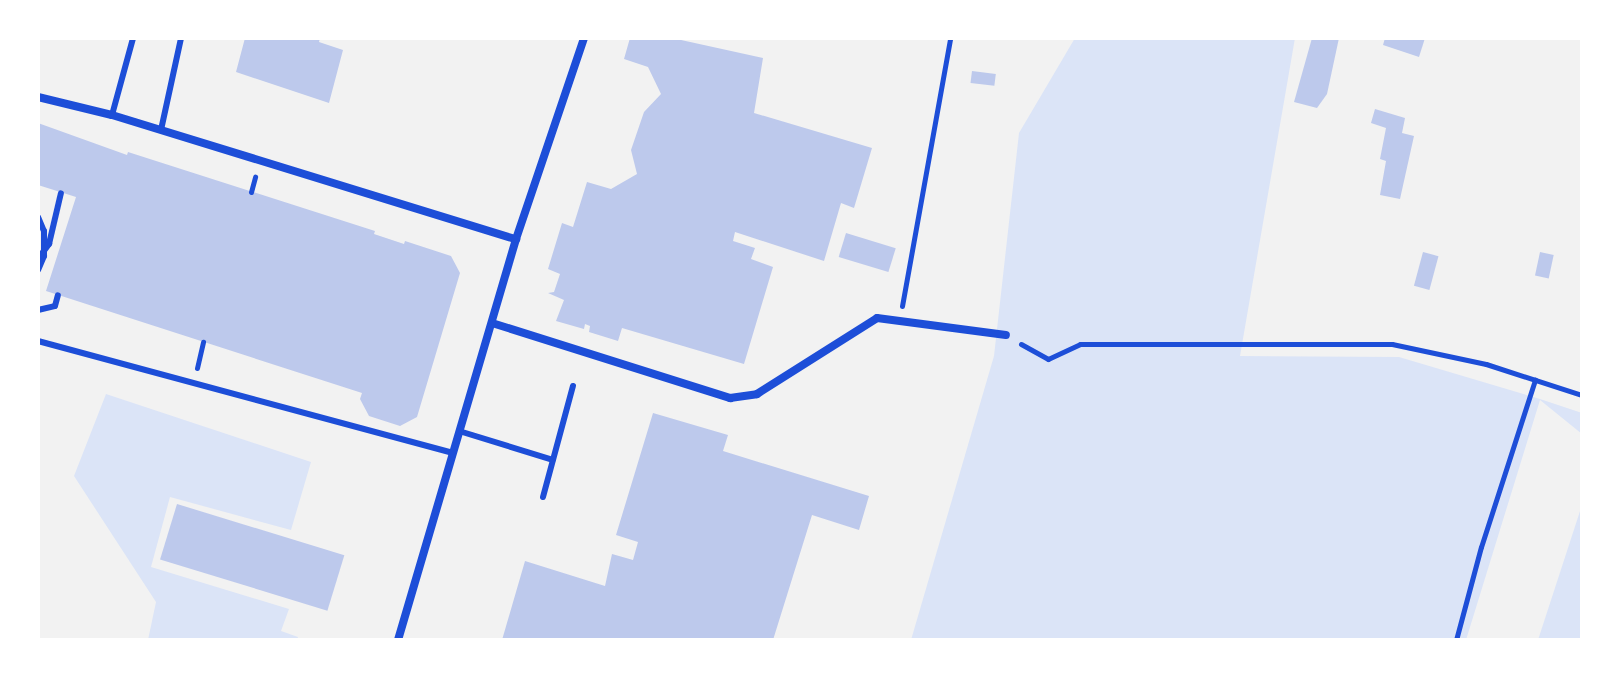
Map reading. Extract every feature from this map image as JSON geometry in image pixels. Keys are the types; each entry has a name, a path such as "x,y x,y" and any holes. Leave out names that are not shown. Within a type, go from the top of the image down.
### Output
{"street":[{"path":"398,640 516,239 584,38"},
{"path":"38,97 112,115 516,239"},
{"path":"492,323 730,398 757,394 877,318 900,318 1006,335"}],"lane":[{"path":"112,115 133,38"},
{"path":"161,130 181,38"},
{"path":"38,259 49,244 61,193"},
{"path":"38,217 44,231 44,256 38,270"},
{"path":"38,310 55,306 58,295"},
{"path":"38,341 453,453"},
{"path":"543,497 573,386"},
{"path":"459,431 553,460"}],"path":[{"path":"900,318 950,38"},
{"path":"1006,335 1048,359 1080,344 1392,344 1486,364 1582,395"},
{"path":"1456,640 1481,547 1535,380"}],"shaded area":[{"path":"1075,38 1295,38 1240,356 1399,357 1540,399 1582,413 1582,434 1540,400 1466,640 911,640 994,356 1019,133"},
{"path":"106,394 311,462 291,530 170,497 151,567 289,609 281,631 298,637 297,640 148,640 156,602 74,476"},
{"path":"1582,505 1582,640 1538,640"}],"building":[{"path":"245,38 320,38 319,42 343,50 329,103 236,72"},
{"path":"630,38 672,38 763,58 754,113 872,148 854,208 841,203 824,261 735,232 733,241 755,248 751,259 773,267 744,364 622,328 618,341 589,332 590,326 585,324 584,329 556,321 564,300 548,293 554,292 560,274 548,269 562,223 573,227 587,182 611,189 637,174 631,150 644,112 661,94 648,67 624,59"},
{"path":"1312,38 1339,38 1327,94 1317,108 1294,102"},
{"path":"1385,38 1425,38 1419,57 1383,45"},
{"path":"972,71 996,74 994,86 971,83"},
{"path":"1375,109 1405,118 1402,133 1414,136 1400,199 1380,195 1386,161 1380,159 1386,128 1371,123"},
{"path":"38,123 127,155 128,152 375,231 374,234 404,244 405,241 451,256 460,273 417,417 400,426 369,416 360,399 362,393 46,291 76,197 38,185"},
{"path":"846,233 896,248 888,272 839,257"},
{"path":"1423,252 1438,256 1429,290 1414,286"},
{"path":"1540,252 1554,255 1549,278 1535,275"},
{"path":"653,413 728,435 723,451 869,496 859,530 812,515 773,640 502,640 525,561 605,586 612,554 633,560 638,542 616,535"},
{"path":"177,504 344,555 327,611 160,559"}]}
